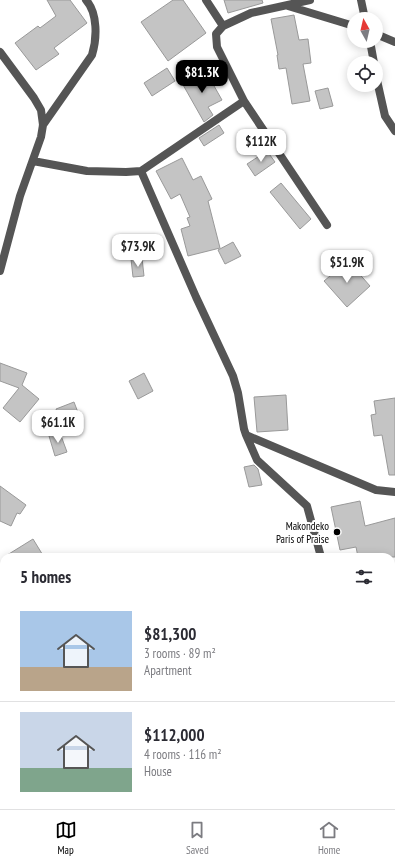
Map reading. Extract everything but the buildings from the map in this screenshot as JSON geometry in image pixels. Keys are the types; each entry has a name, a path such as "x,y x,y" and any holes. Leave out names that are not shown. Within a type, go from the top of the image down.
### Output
{"street":[{"path":"43,126 92,55 95,31 93,12 86,0"},
{"path":"206,0 223,26"},
{"path":"310,0 251,13 223,26 216,34 217,47 244,101 327,225"},
{"path":"361,0 364,12"},
{"path":"287,6 347,24"},
{"path":"383,37 395,42"},
{"path":"0,52 34,98 41,110 43,126 41,137 20,196 0,271"},
{"path":"380,92 385,116 395,131"},
{"path":"32,161 87,171 141,171 244,101"},
{"path":"141,171 196,297 233,376 238,393 244,429 257,460 307,506 320,553"},
{"path":"0,241 6,249"},
{"path":"246,435 376,490 395,492"}],"place":[{"name":"Makondeko Paris of Praise","path":"337,532"}]}
